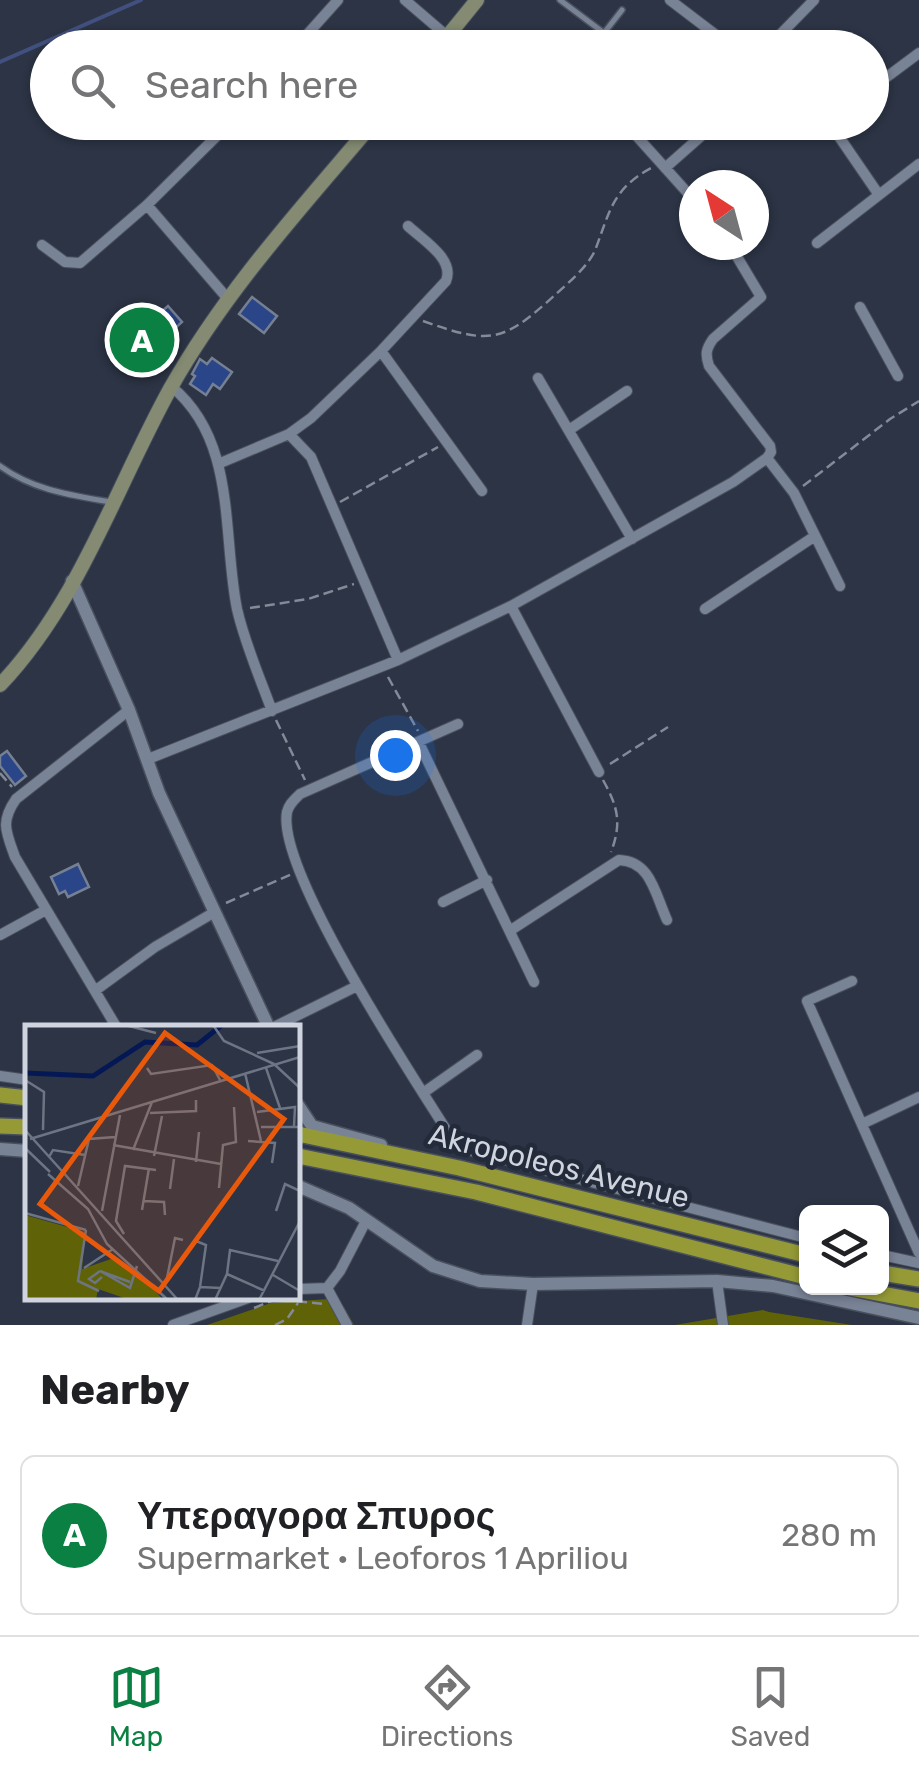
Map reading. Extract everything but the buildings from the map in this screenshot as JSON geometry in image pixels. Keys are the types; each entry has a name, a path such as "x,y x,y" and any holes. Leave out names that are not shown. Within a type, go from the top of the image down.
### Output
{"highway":[{"path":"0,1095 25,1098"},
{"path":"0,1126 25,1127"},
{"name":"Akropoleos Avenue","path":"300,1134 411,1157 799,1254"},
{"name":"Akropoleos Avenue","path":"300,1156 476,1192 799,1275"},
{"path":"889,1274 919,1279"},
{"path":"887,1295 919,1301"}],"main road":[{"path":"453,30 477,0"},
{"path":"0,685 48,626 172,386 228,300 359,140"}],"street":[{"path":"311,30 338,0"},
{"path":"405,0 432,30"},
{"path":"670,0 709,30"},
{"path":"785,30 814,0"},
{"path":"889,75 919,53"},
{"path":"42,245 65,262 80,264 147,206 213,140"},
{"path":"640,140 679,183"},
{"path":"666,168 697,140"},
{"path":"841,140 878,194"},
{"path":"817,243 919,164"},
{"path":"147,206 228,300"},
{"path":"218,464 289,434 382,352 446,281 450,272 447,263 408,226"},
{"path":"148,759 398,660 511,606 767,458 770,446 706,356 713,339 762,297 739,260"},
{"path":"860,308 898,376"},
{"path":"382,352 482,491"},
{"path":"538,378 632,539"},
{"path":"172,386 202,420 218,464 238,610 272,711"},
{"path":"569,430 627,391"},
{"path":"289,434 310,457 398,660"},
{"path":"767,458 794,494 840,586"},
{"path":"704,609 815,536"},
{"path":"72,582 129,710 158,793 269,1025"},
{"path":"511,606 599,772"},
{"path":"115,1025 15,858 6,832 5,814 19,796 129,710"},
{"path":"458,724 310,790 290,802 286,822 300,870 357,986 447,1132 464,1149 799,1236"},
{"path":"422,742 534,982"},
{"path":"511,930 619,860 631,860 642,866 667,920"},
{"path":"443,902 487,880"},
{"path":"0,935 44,911"},
{"path":"96,990 212,912"},
{"path":"852,981 807,1001 919,1253"},
{"path":"277,1025 357,986"},
{"path":"423,1093 477,1055"},
{"path":"0,1076 25,1080"},
{"path":"862,1124 919,1098"},
{"path":"300,1108 312,1126 411,1157"},
{"path":"0,1149 25,1151"},
{"path":"300,1187 332,1199 410,1252 456,1276 533,1284 716,1281 773,1286 919,1318"},
{"path":"327,1288 366,1220"},
{"path":"889,1257 919,1263"},
{"path":"716,1281 723,1325"},
{"path":"527,1325 533,1284"},
{"path":"300,1288 327,1288"},
{"path":"327,1288 346,1325"},
{"path":"173,1325 242,1300"}],"lane":[{"path":"560,0 600,30"},
{"path":"606,30 622,10"},
{"path":"0,466 35,486 112,502"}],"path":[{"path":"412,318 469,337 500,334 522,324 576,276 595,250 613,201 630,179 651,168 666,168"},
{"path":"794,494 919,401"},
{"path":"333,506 448,442"},
{"path":"238,610 308,599 364,580"},
{"path":"382,666 422,742"},
{"path":"272,711 310,790"},
{"path":"606,868 619,816 599,772 668,727"},
{"path":"0,773 19,796"},
{"path":"212,912 300,870"},
{"path":"244,1312 274,1300"},
{"path":"286,1300 334,1305"},
{"path":"275,1325 287,1319 298,1303"}],"shaded area":[{"path":"329,1299 344,1307 354,1325 207,1325 271,1303"},
{"path":"769,1312 852,1325 675,1325"}],"waterway":[{"path":"73,30 141,0"},
{"path":"0,62 30,49"}],"place":[{"name":"Υπεραγορα Σπυρος","path":"142,340"}]}
